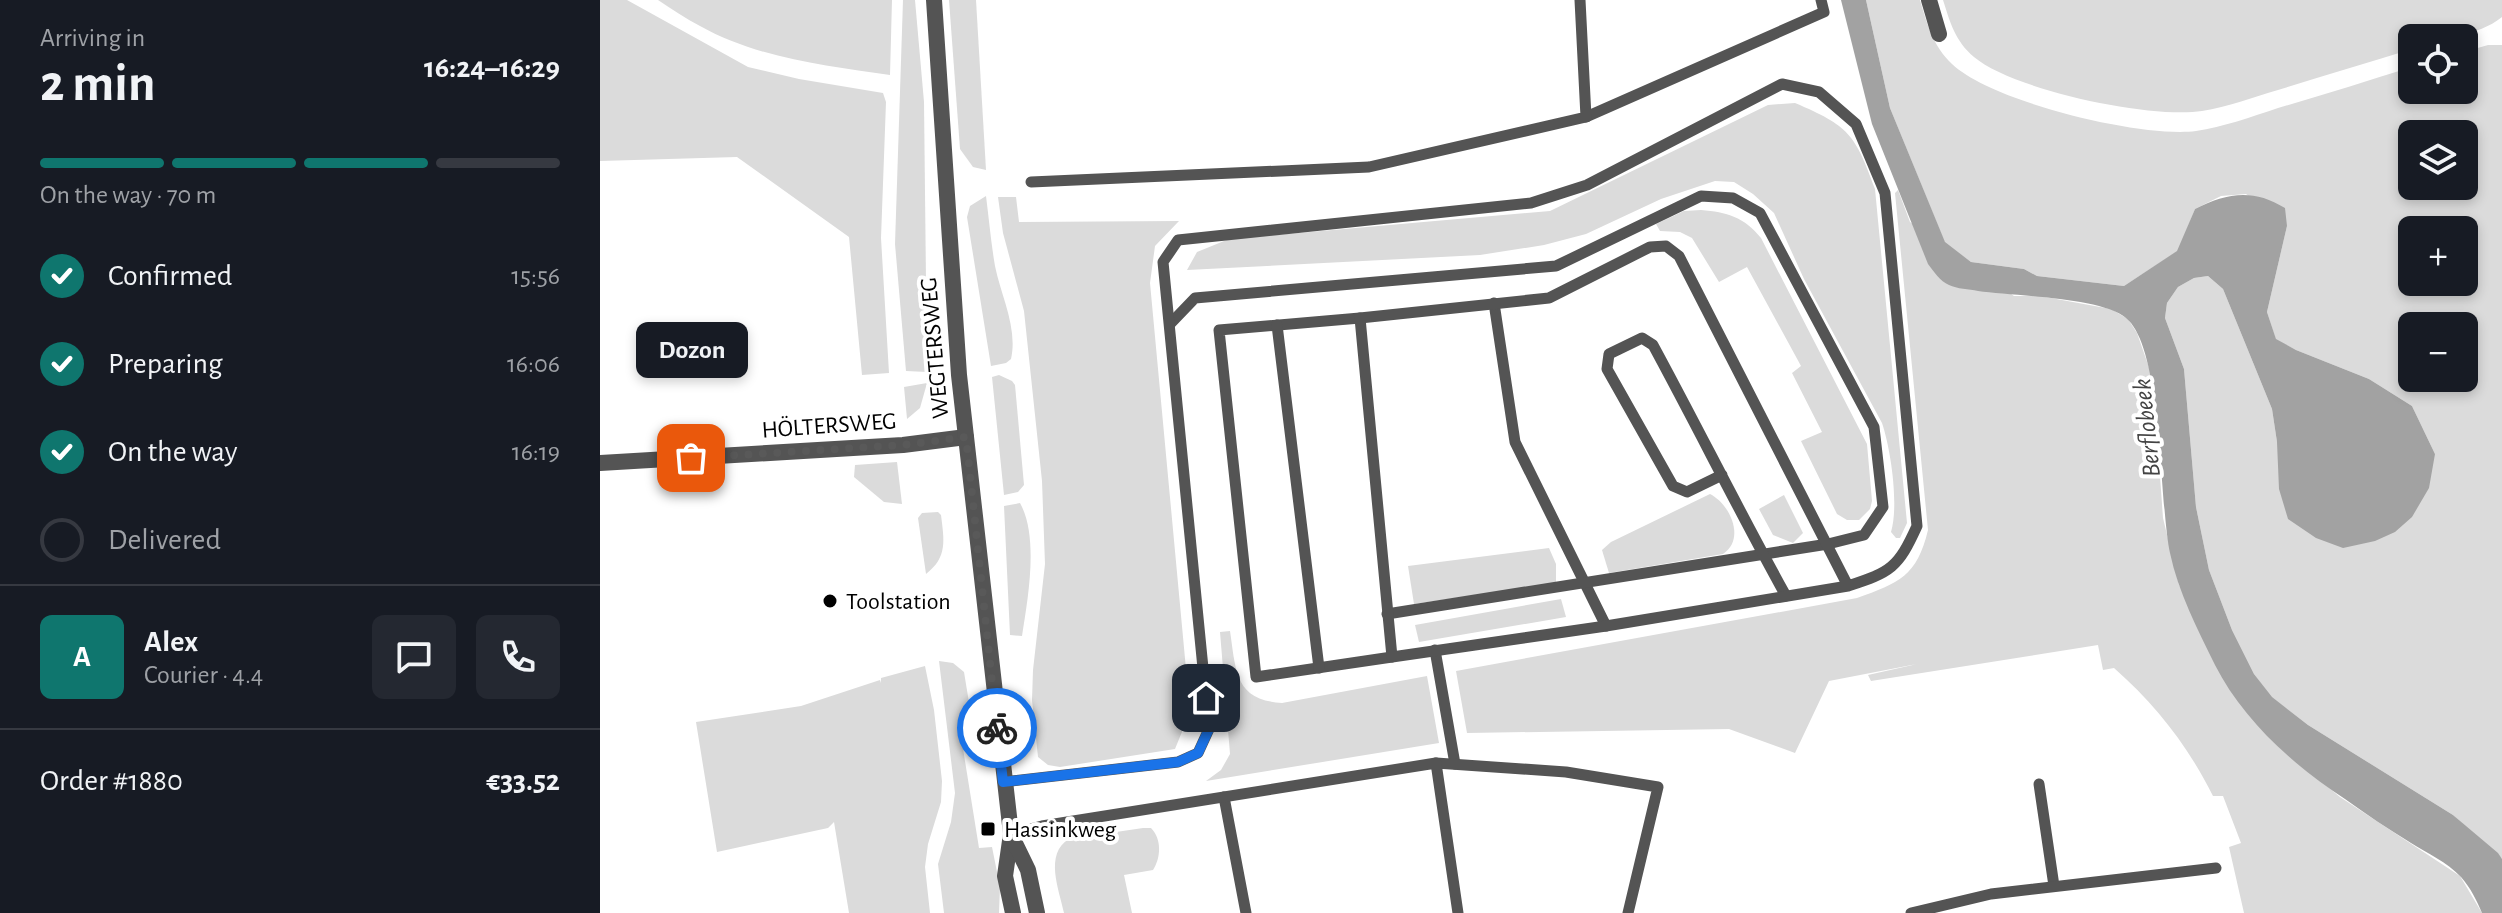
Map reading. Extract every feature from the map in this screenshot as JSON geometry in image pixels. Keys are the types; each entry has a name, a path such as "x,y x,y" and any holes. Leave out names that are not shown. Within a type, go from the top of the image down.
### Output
{"street":[{"name":"WEGTERSWEG","path":"934,0 966,437 1003,782 1011,834 1028,870 1037,913"},
{"path":"1929,0 1939,34"},
{"name":"HÖLTERSWEG","path":"600,463 903,445 966,437"},
{"name":"WEGTERSWEG","path":"1011,834 1005,876 1013,913"}],"lane":[{"path":"1580,0 1586,117"},
{"path":"1031,182 1369,167 1586,117 1824,12 1821,0"},
{"path":"1003,782 1178,762 1198,753 1209,729 1163,262 1178,240 1531,203 1587,185 1782,84 1819,92 1856,124 1885,193 1917,526 1904,555 1884,574 1848,586 1606,626 1256,677 1219,330 1549,298 1650,247 1666,246 1679,256 1848,586"},
{"path":"1171,323 1195,298 1556,266 1701,196 1733,198 1760,213 1874,427 1883,507 1864,535 1764,555 1387,614"},
{"path":"1494,303 1515,442 1606,626"},
{"path":"1360,318 1392,657"},
{"path":"1277,325 1319,668"},
{"path":"1722,475 1687,492 1673,486 1607,369 1609,354 1642,338 1653,345 1722,475 1764,555 1786,596"},
{"path":"1435,650 1455,764"},
{"path":"1436,763 1458,913"},
{"path":"1011,834 1042,826 1436,763 1566,772 1658,787 1628,913"},
{"path":"2039,784 2054,886"},
{"path":"1224,797 1246,913"},
{"path":"1911,913 1991,894 2216,868"}],"shaded area":[{"path":"600,0 627,0 748,67 883,93 886,102 881,238 889,373 862,375 849,237 737,157 600,161"},
{"path":"658,0 892,0 890,75 793,59 745,46 695,23"},
{"path":"903,0 915,0 924,102 927,372 906,371 895,244"},
{"path":"949,0 976,0 986,170 973,167 960,149"},
{"path":"1841,0 1866,0 1890,108 1945,242 1971,262 2024,269 2037,276 2124,286 2177,251 2195,209 2218,199 2240,195 2262,197 2285,208 2287,226 2267,312 2276,339 2369,379 2412,406 2435,454 2429,488 2412,517 2395,532 2375,541 2343,548 2316,538 2288,519 2279,489 2272,409 2223,289 2208,276 2194,278 2178,287 2167,303 2165,318 2184,369 2196,507 2209,570 2232,630 2254,674 2272,697 2308,725 2453,815 2498,853 2502,859 2502,913 2482,913 2470,890 2455,872 2307,772 2271,740 2240,704 2215,665 2183,596 2174,568 2166,529 2153,392 2138,335 2126,318 2097,306 2056,298 1959,288 1937,276 1928,264 1872,124"},
{"path":"1866,0 1920,0 1932,34 1945,57 1972,78 1999,91 2032,104 2105,123 2171,132 2196,131 2227,124 2398,71 2398,104 2478,104 2478,48 2502,45 2502,859 2453,815 2308,725 2271,697 2254,674 2232,630 2209,570 2196,507 2184,369 2165,318 2167,303 2178,287 2194,278 2208,276 2223,289 2272,409 2277,442 2435,454 2412,406 2369,379 2276,340 2267,312 2287,226 2246,194 2221,196 2195,209 2178,251 2124,286 2037,276 2024,269 1971,262 1945,243 1890,108"},
{"path":"1943,0 2502,0 2502,17 2482,29 2478,30 2478,24 2398,24 2398,53 2202,111 2150,111 2050,91 1993,69 1974,57 1954,31"},
{"path":"1795,103 1827,118 1848,134 1862,156 1875,189 1907,523 1900,538 1891,532 1893,478 1882,423 1804,279 1774,213 1734,182 1715,181 1661,199 1586,234 1544,245 1480,255 1187,270 1197,252 1229,239 1550,211 1768,105"},
{"path":"1898,190 1910,222 2014,296 2040,296 2111,309 2128,319 2137,333 2153,379 2163,518 2179,585 2275,743 2340,797 2460,876 2482,913 2244,913 2229,847 2241,843 2223,796 2213,796 2182,743 2144,697 2114,668 2103,670 2098,645 1871,681 1868,675 1917,664 1829,681 1795,753 1729,729 1467,733 1456,671 1857,598 1895,582 1912,568 1924,546 1928,530 1895,193"},
{"path":"986,196 995,266 1008,312 1013,347 1011,359 991,366 967,217 970,206"},
{"path":"998,197 1016,197 1019,222 1179,221 1155,246 1150,283 1190,712 1175,749 1060,767 1048,765 1038,757 1032,700 1045,564 1042,481 1024,311 1003,233"},
{"path":"1701,210 1734,217 1761,238 1867,444 1872,501 1870,509 1859,520 1847,520 1837,514 1801,441 1822,432 1792,373 1801,366 1747,267 1719,282 1692,238 1680,232 1660,231 1656,224 1684,211"},
{"path":"999,375 1015,385 1024,485 1018,492 1004,495 992,377"},
{"path":"927,383 920,408 907,419 904,387"},
{"path":"897,462 902,504 884,502 854,477 855,465"},
{"path":"1710,494 1724,505 1733,522 1733,540 1723,554 1609,573 1602,550 1611,542"},
{"path":"1784,495 1803,533 1793,543 1773,535 1759,509"},
{"path":"1020,503 1026,517 1031,550 1022,636 1010,635 1004,506"},
{"path":"938,512 941,515 943,548 938,561 926,574 918,518 922,513"},
{"path":"1549,548 1556,564 1556,583 1414,604 1408,566"},
{"path":"1561,599 1566,617 1419,642 1415,625"},
{"path":"1230,631 1240,680 1254,696 1266,701 1282,703 1427,676 1439,743 1206,781 1221,770 1230,754 1220,632"},
{"path":"939,661 953,663 964,672 973,727 960,730 979,848 992,847 1000,887 999,913 944,913 938,864 951,822 955,793"},
{"path":"925,666 934,710 942,781 941,802 928,844 925,867 930,913 849,913 834,822 828,828 717,852 696,722 801,706 880,680 881,683 881,678"},
{"path":"1151,828 1155,832 1159,854 1153,870 1124,875 1132,913 1064,913 1055,873 1061,846 1069,839"}],"way so far":[{"path":"691,458 903,445 966,437 997,728"}],"place":[{"name":"Dozon","path":"691,458"},
{"name":"Toolstation","path":"830,601"},
{"name":"Hassinkweg","path":"988,829"}],"route":[{"path":"997,728 1003,782 1178,762 1198,753 1209,729 1206,698"}],"water label":[{"name":"Berflobeek","path":"2146,428"}]}
